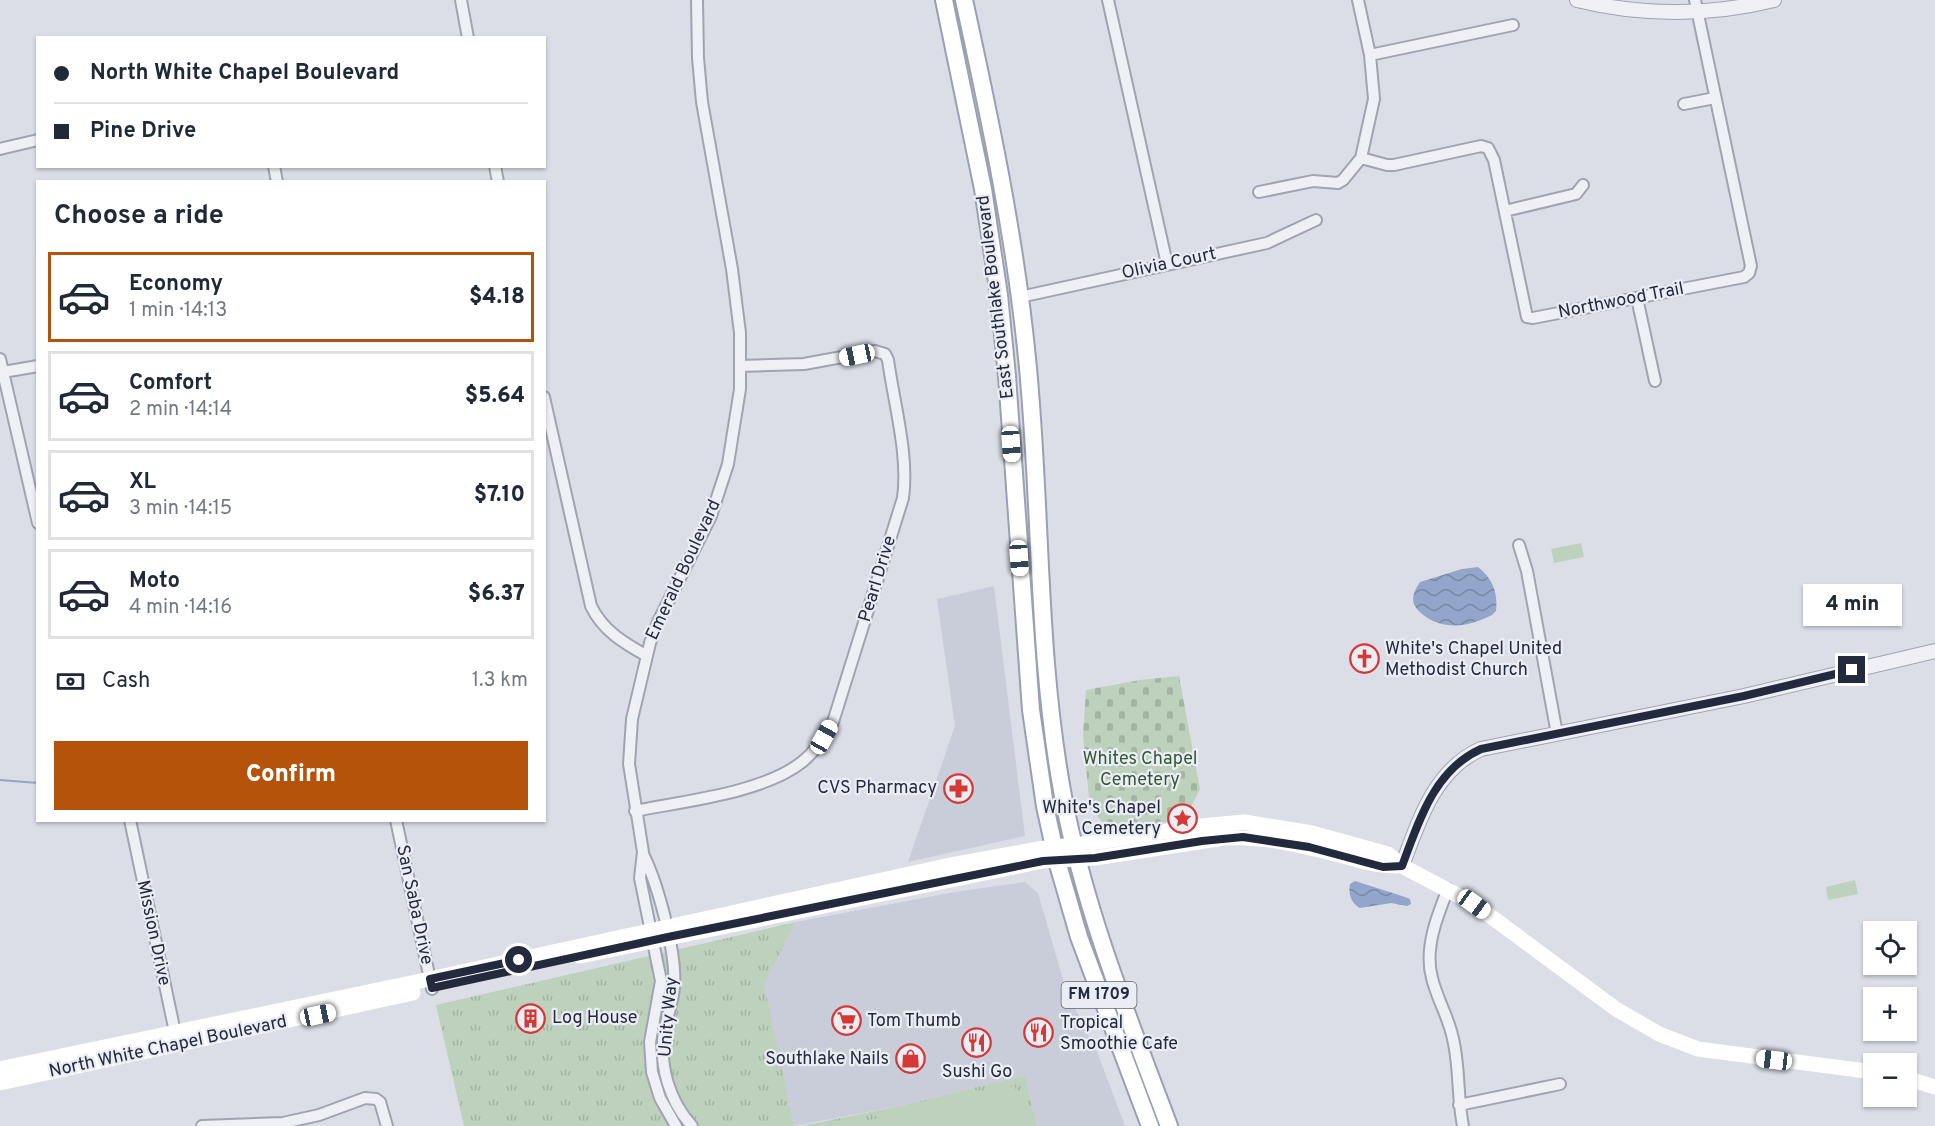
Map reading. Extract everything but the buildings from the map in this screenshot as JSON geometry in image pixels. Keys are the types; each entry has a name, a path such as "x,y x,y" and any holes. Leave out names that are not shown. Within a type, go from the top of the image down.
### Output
{"main road":[{"name":"East Southlake Boulevard","path":"944,0 990,226 1007,376 1024,626 1037,762 1055,854"},
{"name":"East Southlake Boulevard","path":"964,0 1003,188 1020,297 1027,359 1053,732 1075,853"},
{"path":"990,226 994,233 1004,282 1014,294 1020,297"},
{"path":"1024,626 1044,626"},
{"name":"North White Chapel Boulevard","path":"0,1083 176,1039 660,934 874,881 1075,853 1200,826 1244,822 1287,828 1388,854 1402,866 1474,904 1616,1009 1659,1034 1698,1049 1863,1071"},
{"name":"FM 1709","path":"1075,853 1107,963 1169,1126"},
{"name":"FM 1709","path":"1055,854 1089,969 1150,1126"},
{"name":"North White Chapel Boulevard","path":"0,1069 176,1039"},
{"path":"1917,1081 1935,1087"}],"street":[{"path":"461,0 468,36"},
{"name":"Emerald Boulevard","path":"660,934 653,874 643,854 635,811 629,764 632,719 647,656 658,622 711,516 723,482 737,416 741,366 740,333 732,269 702,102 698,58 697,0"},
{"path":"1108,0 1167,264"},
{"path":"1259,192 1313,181 1338,183 1361,158 1374,99 1370,55 1358,0"},
{"path":"1577,0 1630,10 1696,6 1722,10 1774,0"},
{"name":"Northwood Trail","path":"1361,158 1394,165 1481,146 1488,148 1494,160 1527,317 1533,318 1744,277 1749,273 1751,266 1696,6"},
{"path":"1370,55 1513,25"},
{"path":"1684,104 1715,98"},
{"path":"0,149 36,140"},
{"path":"1505,211 1576,194 1583,185"},
{"name":"Olivia Court","path":"1020,297 1267,243 1316,220"},
{"path":"1637,298 1654,381"},
{"name":"Pearl Drive","path":"635,811 757,784 790,770 815,749 833,722 903,498 905,471 903,450 888,360 885,354 875,351 804,364 741,366"},
{"path":"0,359 36,514"},
{"path":"3,372 36,366"},
{"path":"546,406 591,606 603,626 621,641 647,656"},
{"path":"1519,545 1527,571 1557,734"},
{"path":"1402,866 1437,787 1456,764 1481,749 1744,696 1935,651"},
{"name":"Mission Drive","path":"130,822 176,1039"},
{"name":"San Saba Drive","path":"396,822 431,984"},
{"path":"1448,889 1438,913 1431,944 1431,975 1453,1037 1463,1126"},
{"name":"Unity Way","path":"660,934 661,981 652,1029 651,1058 655,1085 667,1104 676,1126"},
{"path":"1459,1105 1560,1084"},
{"path":"202,1126 283,1123 319,1114 365,1098 376,1099 382,1106 387,1126"},
{"name":"Unity Way","path":"667,1104 692,1126"}],"shaded area":[{"path":"994,586 1025,836 908,862 955,726 937,599"},
{"path":"1025,882 1038,893 1066,990 1098,1054 1125,1126 1037,1126 1025,1075 905,1105 794,1126 763,984 796,922 955,892"}],"green space":[{"path":"1581,543 1584,557 1554,563 1551,549"},
{"name":"Whites Chapel Cemetery","path":"1179,676 1200,789 1185,819 1110,831 1090,808 1083,736 1086,690 1140,680"},
{"path":"1855,880 1858,894 1828,900 1826,887"},
{"path":"796,922 764,984 794,1126 464,1126 436,1005"},
{"path":"1025,1075 1037,1126 801,1126 905,1105"},
{"path":"1015,1086 1024,1126 853,1126 852,1124 910,1111 909,1105 955,1094 957,1100"}],"water":[{"path":"1478,567 1491,581 1495,592 1496,611 1492,615 1465,624 1447,625 1430,619 1415,606 1413,599 1420,582 1462,569"},
{"path":"1355,881 1410,899 1411,904 1407,906 1391,903 1360,908 1352,901 1349,891 1350,884"}],"waterway":[{"path":"0,780 36,783"}],"place":[{"name":"White's Chapel United Methodist Church","path":"1364,659"},
{"name":"CVS Pharmacy","path":"958,788"},
{"name":"White's Chapel Cemetery","path":"1182,818"},
{"name":"Log House","path":"531,1018"},
{"name":"Tom Thumb","path":"846,1021"},
{"name":"Tropical Smoothie Cafe","path":"1039,1033"},
{"name":"Sushi Go","path":"977,1043"},
{"name":"Southlake Nails","path":"910,1059"}],"route":[{"path":"519,960 430,979 432,988 668,937 1043,861 1095,858 1224,838 1243,837 1284,842 1383,867 1402,866 1437,787 1456,764 1481,749 1744,696 1852,670"}]}
